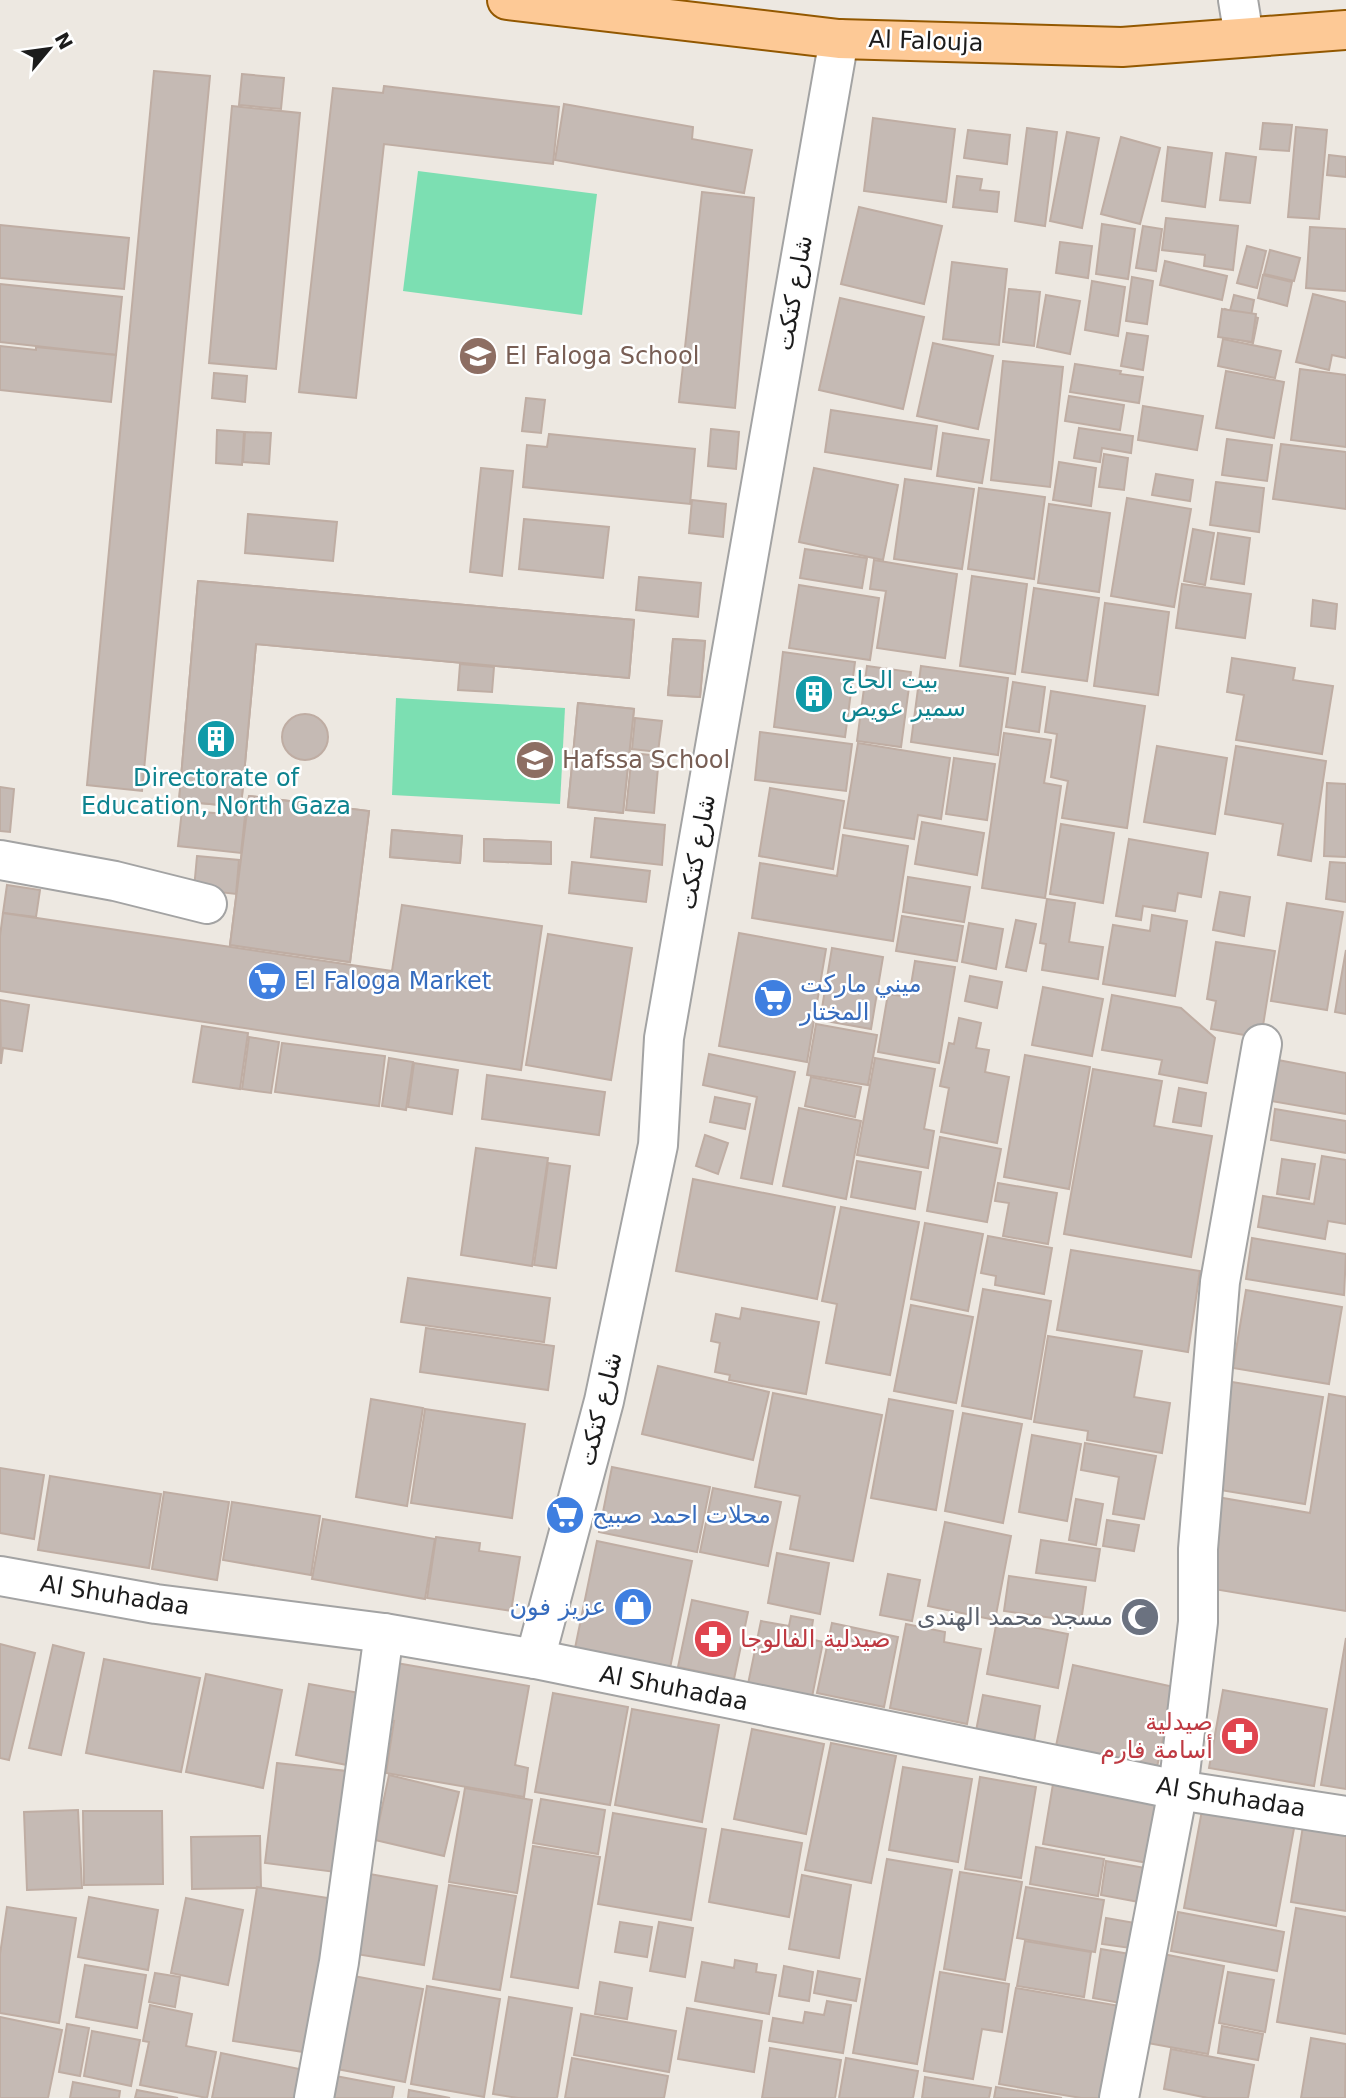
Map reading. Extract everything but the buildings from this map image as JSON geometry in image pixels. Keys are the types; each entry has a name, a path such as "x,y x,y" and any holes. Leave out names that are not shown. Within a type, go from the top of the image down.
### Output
{"main road":[{"name":"Al Falouja","path":"507,0 839,39 1122,47 1346,30"}],"street":[{"path":"1238,0 1244,37"},
{"name":"شارع كتكت","path":"535,1660 604,1401 658,1145 664,1038 839,39"},
{"path":"0,860 115,881 208,904"},
{"path":"1119,2098 1178,1790 1198,1622 1198,1549 1220,1282 1262,1044"},
{"name":"Al Shuhadaa","path":"0,1576 156,1604 384,1633 535,1660 1178,1790 1346,1816"},
{"path":"314,2098 339,1962 384,1633"}],"green space":[{"path":"418,171 597,194 582,315 403,291"},
{"path":"396,698 565,708 560,804 392,795"}],"place":[{"name":"El Faloga School","path":"478,356"},
{"name":"بيت الحاج سمير عويص","path":"814,694"},
{"name":"Directorate of Education, North Gaza","path":"216,739"},
{"name":"Hafssa School","path":"535,760"},
{"name":"El Faloga Market","path":"267,981"},
{"name":"ميني ماركت المختار","path":"773,998"},
{"name":"محلات احمد صبيح","path":"565,1515"},
{"name":"عزيز فون","path":"633,1607"},
{"name":"مسجد محمد الهندى","path":"1140,1617"},
{"name":"صيدلية الفالوجا","path":"713,1639"},
{"name":"صيدلية أسامة فارم","path":"1240,1736"}]}
